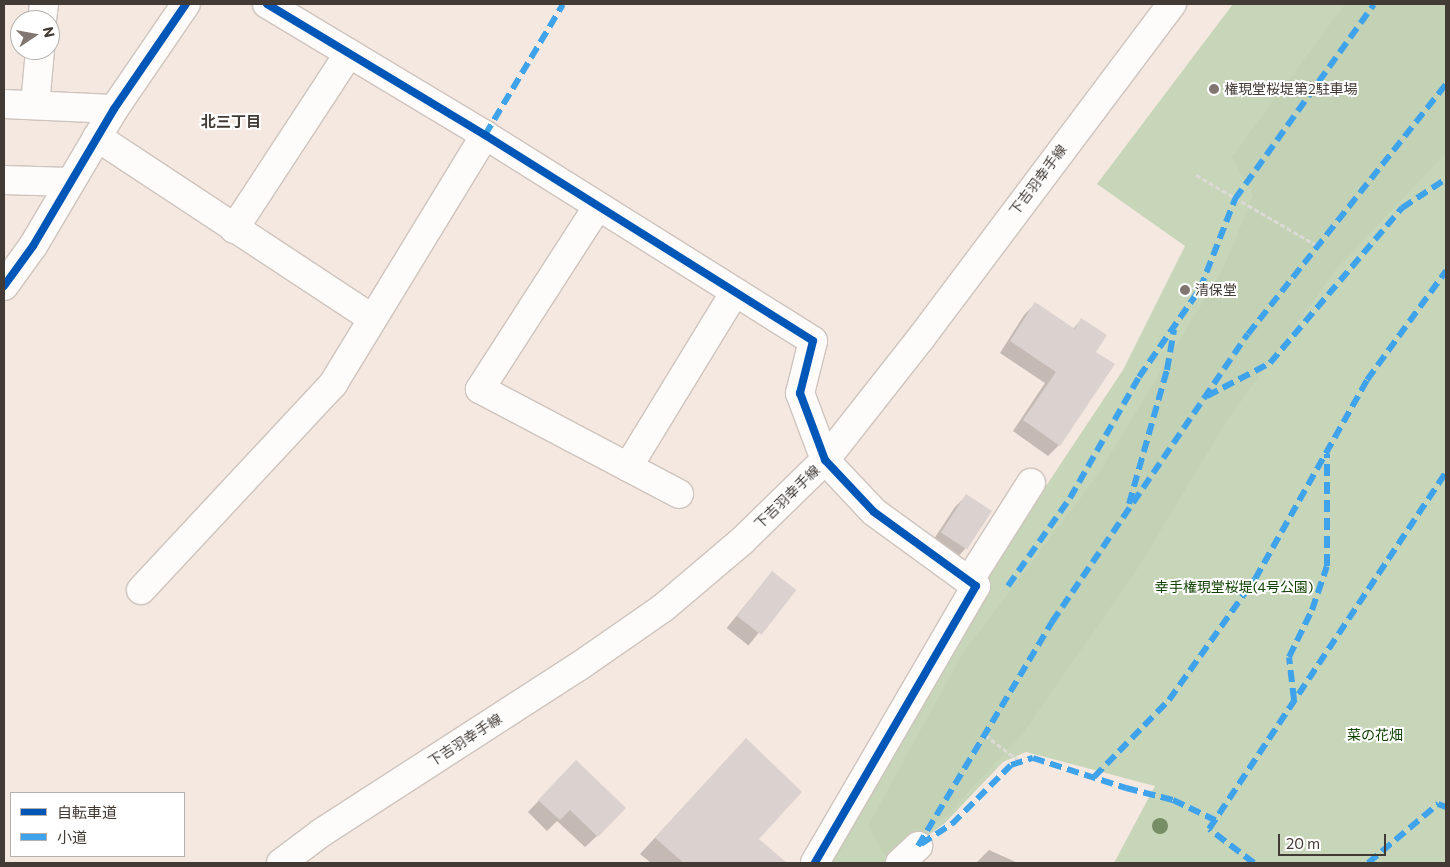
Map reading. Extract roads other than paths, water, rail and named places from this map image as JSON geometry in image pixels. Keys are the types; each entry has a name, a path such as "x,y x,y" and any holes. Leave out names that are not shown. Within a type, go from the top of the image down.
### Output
{"street":[{"path":"4,286 33,246 69,182 114,109 186,4"},
{"path":"267,4 485,135 813,341 800,393 826,460 874,512 976,586 816,863"},
{"name":"下吉羽幸手線","path":"281,863 321,833 578,667 663,608 742,540 826,460 921,338 1172,4"},
{"path":"234,229 349,53"},
{"path":"36,105 39,60"},
{"path":"4,104 114,109"},
{"path":"141,590 333,384 485,135"},
{"path":"97,137 234,229 372,318"},
{"path":"4,180 69,182"},
{"path":"598,206 480,389 679,494"},
{"path":"4,249 33,246"},
{"path":"628,467 735,292"},
{"path":"969,581 1031,483"}],"place":[{"name":"権現堂桜堤第2駐車場","path":"1214,89"},
{"name":"清保堂","path":"1185,290"}],"district":[{"name":"北三丁目","path":"231,122"}],"park label":[{"name":"幸手権現堂桜堤(4号公園)","path":"1234,587"},
{"name":"菜の花畑","path":"1375,735"}]}
